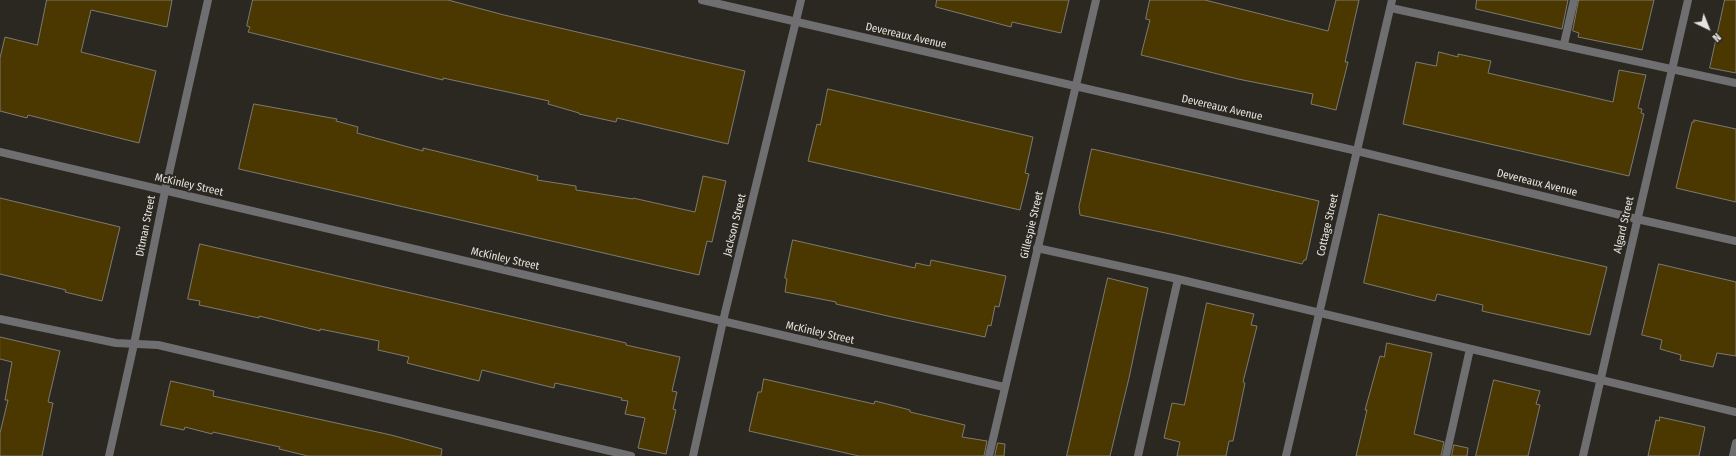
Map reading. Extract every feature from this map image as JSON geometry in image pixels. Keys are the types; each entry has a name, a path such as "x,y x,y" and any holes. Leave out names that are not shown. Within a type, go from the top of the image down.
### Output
{"street":[{"name":"Ditman Street","path":"109,456 134,344 164,191 208,0"},
{"name":"Devereaux Avenue","path":"702,0 1357,151 1637,219 1736,241"},
{"name":"Jackson Street","path":"693,456 723,322 801,0"},
{"name":"Gillespie Street","path":"989,456 1096,0"},
{"path":"1564,44 1574,0"},
{"name":"Algard Street","path":"1583,456 1688,0"},
{"path":"1391,4 1736,83"},
{"name":"Cottage Street","path":"1286,456 1391,4"},
{"name":"McKinley Street","path":"0,152 1004,387"},
{"path":"1038,248 1319,312 1736,412"},
{"path":"1138,456 1178,279"},
{"path":"0,319 116,343 158,345 631,456"},
{"path":"1446,456 1470,349"},
{"path":"1733,456 1736,442"}],"building":[{"path":"47,0 172,0 167,27 91,10 81,52 156,71 139,143 28,115 27,118 0,111 0,58 5,37 37,45"},
{"path":"253,0 448,0 504,15 745,71 728,144 617,118 616,122 579,114 548,104 549,101 443,78 443,80 248,32 250,27 247,26"},
{"path":"937,0 1069,0 1061,33 1012,22 1011,27 936,7"},
{"path":"1150,0 1205,0 1328,31 1336,0 1359,0 1345,62 1348,62 1336,110 1311,104 1313,94 1238,79 1141,55 1150,20 1146,19"},
{"path":"1477,0 1568,0 1562,29 1476,9"},
{"path":"1579,0 1654,0 1642,50 1578,37 1579,33 1573,31"},
{"path":"1725,0 1736,0 1736,73 1710,68"},
{"path":"1439,52 1458,57 1458,54 1491,61 1488,73 1613,102 1619,70 1646,75 1638,108 1642,109 1641,113 1644,114 1629,176 1403,124 1416,62 1436,66"},
{"path":"828,89 1033,137 1025,173 1029,174 1020,210 808,161 817,124 820,125"},
{"path":"254,104 337,119 336,121 358,127 357,133 423,151 423,148 538,176 537,180 576,186 576,190 633,198 695,212 703,176 726,181 712,242 707,241 699,275 239,169"},
{"path":"1694,120 1736,129 1736,202 1676,188 1692,122 1694,122"},
{"path":"1092,149 1319,201 1306,260 1304,260 1302,264 1080,215 1079,207"},
{"path":"0,198 120,227 102,301 65,292 66,290 0,274"},
{"path":"1379,214 1607,267 1590,335 1482,311 1483,305 1437,294 1435,301 1364,283"},
{"path":"793,240 915,268 916,263 930,266 931,260 1006,276 999,307 995,306 991,326 988,325 985,337 836,304 836,302 785,292 787,279 785,278"},
{"path":"200,244 626,343 626,345 680,357 672,391 677,392 673,409 676,410 666,454 638,448 645,418 625,414 628,401 621,400 622,398 555,383 554,388 482,370 479,381 407,363 409,357 378,350 379,341 320,329 320,331 259,316 259,318 199,305 200,301 188,299"},
{"path":"1659,264 1736,282 1736,356 1717,353 1713,367 1680,360 1681,355 1660,349 1662,340 1642,335"},
{"path":"1108,278 1148,288 1129,378 1110,456 1067,456"},
{"path":"1207,303 1254,314 1251,325 1257,326 1243,382 1245,383 1233,441 1229,441 1226,456 1177,456 1180,442 1164,438 1172,403 1184,405"},
{"path":"0,337 60,351 48,402 53,403 42,456 0,456 0,433 8,400 5,400 12,362 0,359"},
{"path":"1387,343 1432,353 1414,434 1444,442 1441,456 1356,456 1367,410 1365,410 1380,356 1384,357"},
{"path":"764,379 874,404 875,401 910,410 910,412 965,425 962,437 987,441 984,456 859,456 749,431 758,392 761,392"},
{"path":"1494,380 1540,391 1536,404 1540,405 1528,456 1476,456"},
{"path":"171,381 214,391 213,396 391,435 442,449 441,456 308,456 279,449 280,447 213,432 212,434 185,427 184,430 161,425"},
{"path":"1660,417 1705,427 1699,456 1648,456 1656,420 1659,421"},
{"path":"998,443 1005,444 1004,456 995,456"},
{"path":"1454,445 1468,448 1467,456 1452,456"}]}
